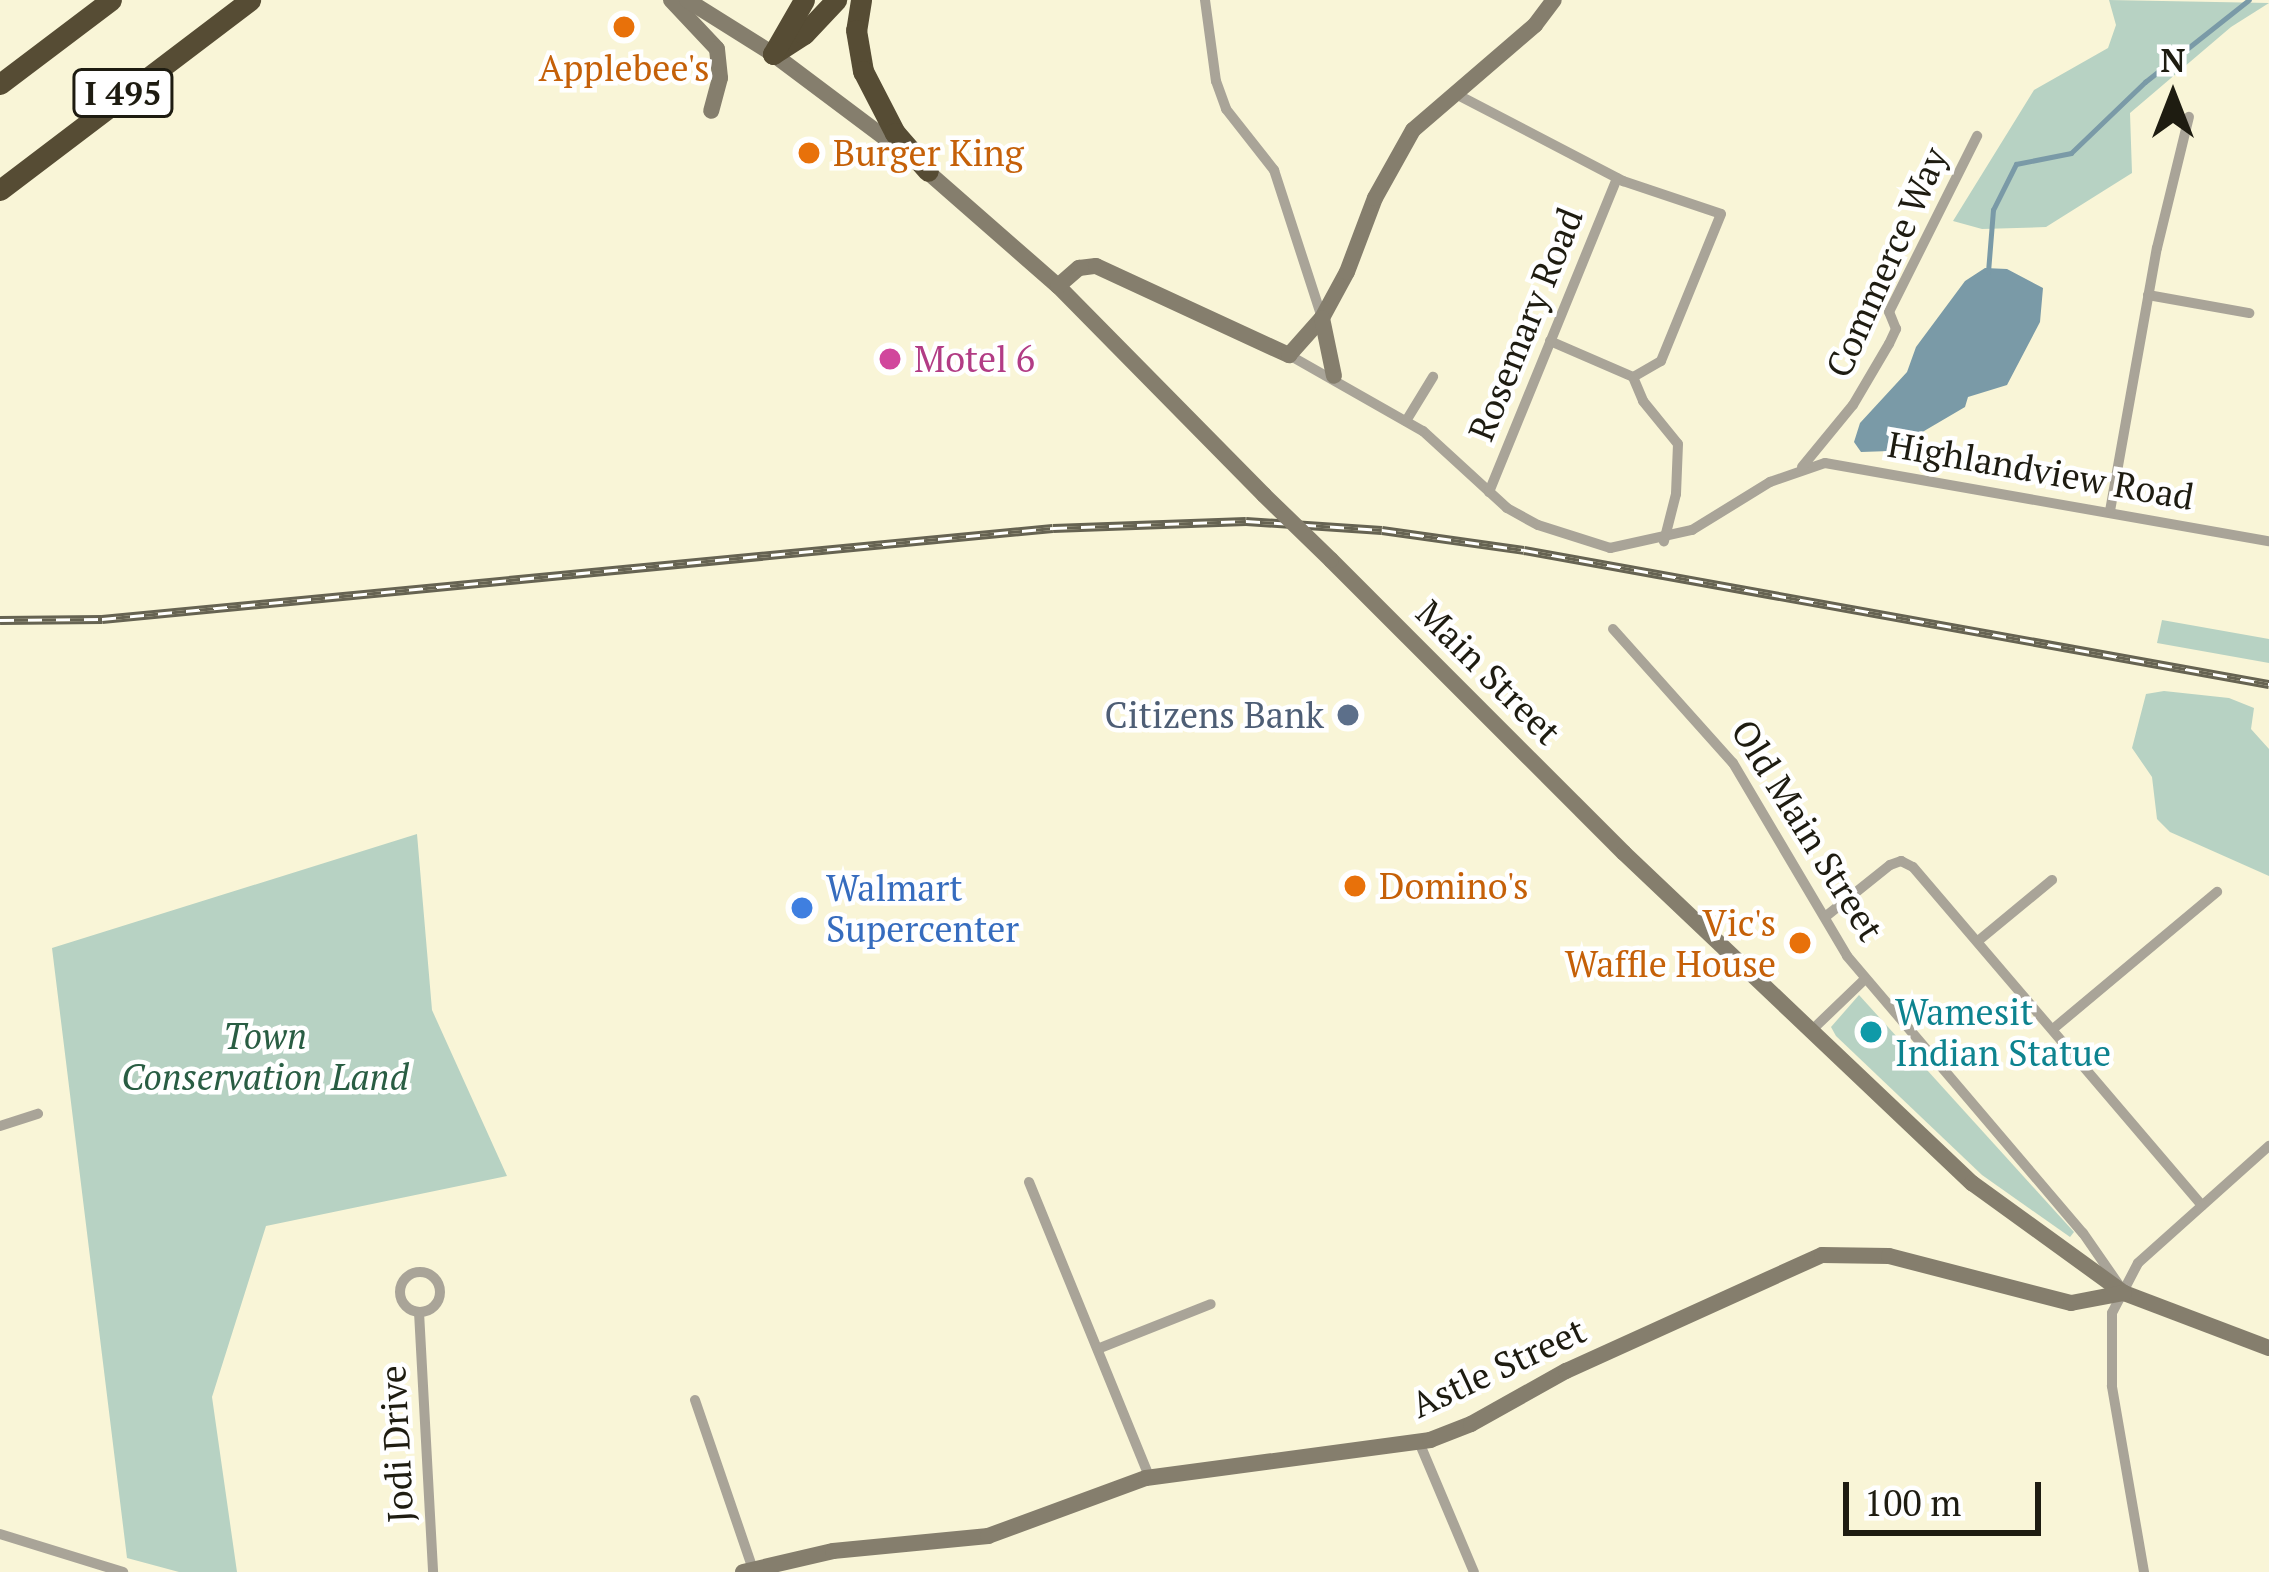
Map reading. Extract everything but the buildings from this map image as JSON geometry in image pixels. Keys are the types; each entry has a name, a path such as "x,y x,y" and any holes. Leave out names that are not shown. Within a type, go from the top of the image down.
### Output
{"highway":[{"name":"I 495","path":"0,84 111,0"},
{"name":"I 495","path":"0,190 250,0"},
{"path":"773,54 804,0"},
{"path":"773,54 805,34 836,0"},
{"path":"861,0 856,30 862,71 895,133 928,171"}],"main road":[{"path":"671,0 718,49 720,77 710,111"},
{"name":"Main Street","path":"687,0 773,54 928,171 1058,286 1624,853 1972,1183 2124,1293 2269,1348"},
{"path":"1058,286 1078,268 1096,266 1289,355 1322,317 1400,149 1454,93 1535,25 1554,0"},
{"path":"1322,317 1334,376"},
{"name":"Astle Street","path":"748,1570 870,1546 995,1534 1150,1478 1419,1442 1456,1431 1566,1371 1822,1255 1889,1256 2071,1303 2124,1293"}],"street":[{"path":"1205,0 1216,81 1226,109 1274,170 1322,317"},
{"path":"1454,93 1617,178 1720,214 1661,361 1633,376"},
{"path":"2110,511 2148,295 2189,117"},
{"name":"Commerce Way","path":"1802,467 1853,405 1889,344 1896,328 1889,313 1977,136"},
{"name":"Rosemary Road","path":"1489,492 1617,178"},
{"path":"2148,295 2249,313"},
{"path":"1550,340 1633,376 1643,400 1678,444 1676,494 1664,541"},
{"path":"1289,355 1334,376 1406,421 1489,492 1538,525 1610,548 1664,541 1692,530 1802,467"},
{"path":"1406,421 1433,377"},
{"name":"Highlandview Road","path":"1802,467 1845,466 2269,541"},
{"name":"Old Main Street","path":"1612,629 1732,763 1865,979 2083,1233 2124,1293"},
{"path":"1825,917 1901,861 1913,866 2202,1205"},
{"path":"1978,941 2052,880"},
{"path":"2054,1029 2217,892"},
{"path":"1813,1029 1865,979"},
{"path":"0,1126 38,1114"},
{"path":"2144,1572 2109,1355 2112,1313 2138,1263 2269,1146"},
{"path":"1029,1182 1150,1478"},
{"path":"1100,1348 1211,1304"},
{"name":"Jodi Drive","path":"419,1312 433,1572"},
{"path":"695,1400 748,1570"},
{"path":"1419,1442 1474,1572"},
{"path":"0,1534 123,1572"}],"green space":[{"path":"2109,0 2269,3 2231,27 2130,113 2132,173 2046,227 1982,229 1953,221 2034,90 2108,48 2116,25"},
{"path":"2162,620 2269,639 2269,663 2157,643"},
{"path":"2164,691 2229,698 2254,708 2251,729 2269,749 2269,876 2170,832 2157,819 2152,777 2132,748 2146,694"},
{"name":"Town Conservation Land","path":"417,834 432,1010 507,1176 266,1226 212,1397 237,1572 179,1572 127,1558 52,948"},
{"path":"1859,995 2074,1232 2070,1237 1982,1175 1836,1036 1831,1027"}],"water":[{"path":"1985,268 2007,269 2043,288 2040,322 2007,385 1968,397 1965,407 1890,451 1861,452 1854,442 1860,423 1907,372 1916,347 1965,281"}],"waterway":[{"path":"1988,272 1993,210 2016,164 2071,153 2145,82 2249,0"}],"railway":[{"path":"0,620 102,619 1053,528 1246,521 1382,530 1524,550 2269,684"}],"place":[{"name":"Applebee's","path":"624,27"},
{"name":"Burger King","path":"809,153"},
{"name":"Motel 6","path":"890,359"},
{"name":"Citizens Bank","path":"1348,715"},
{"name":"Domino's","path":"1355,886"},
{"name":"Walmart Supercenter","path":"802,908"},
{"name":"Vic's Waffle House","path":"1800,943"},
{"name":"Wamesit Indian Statue","path":"1871,1032"}]}
